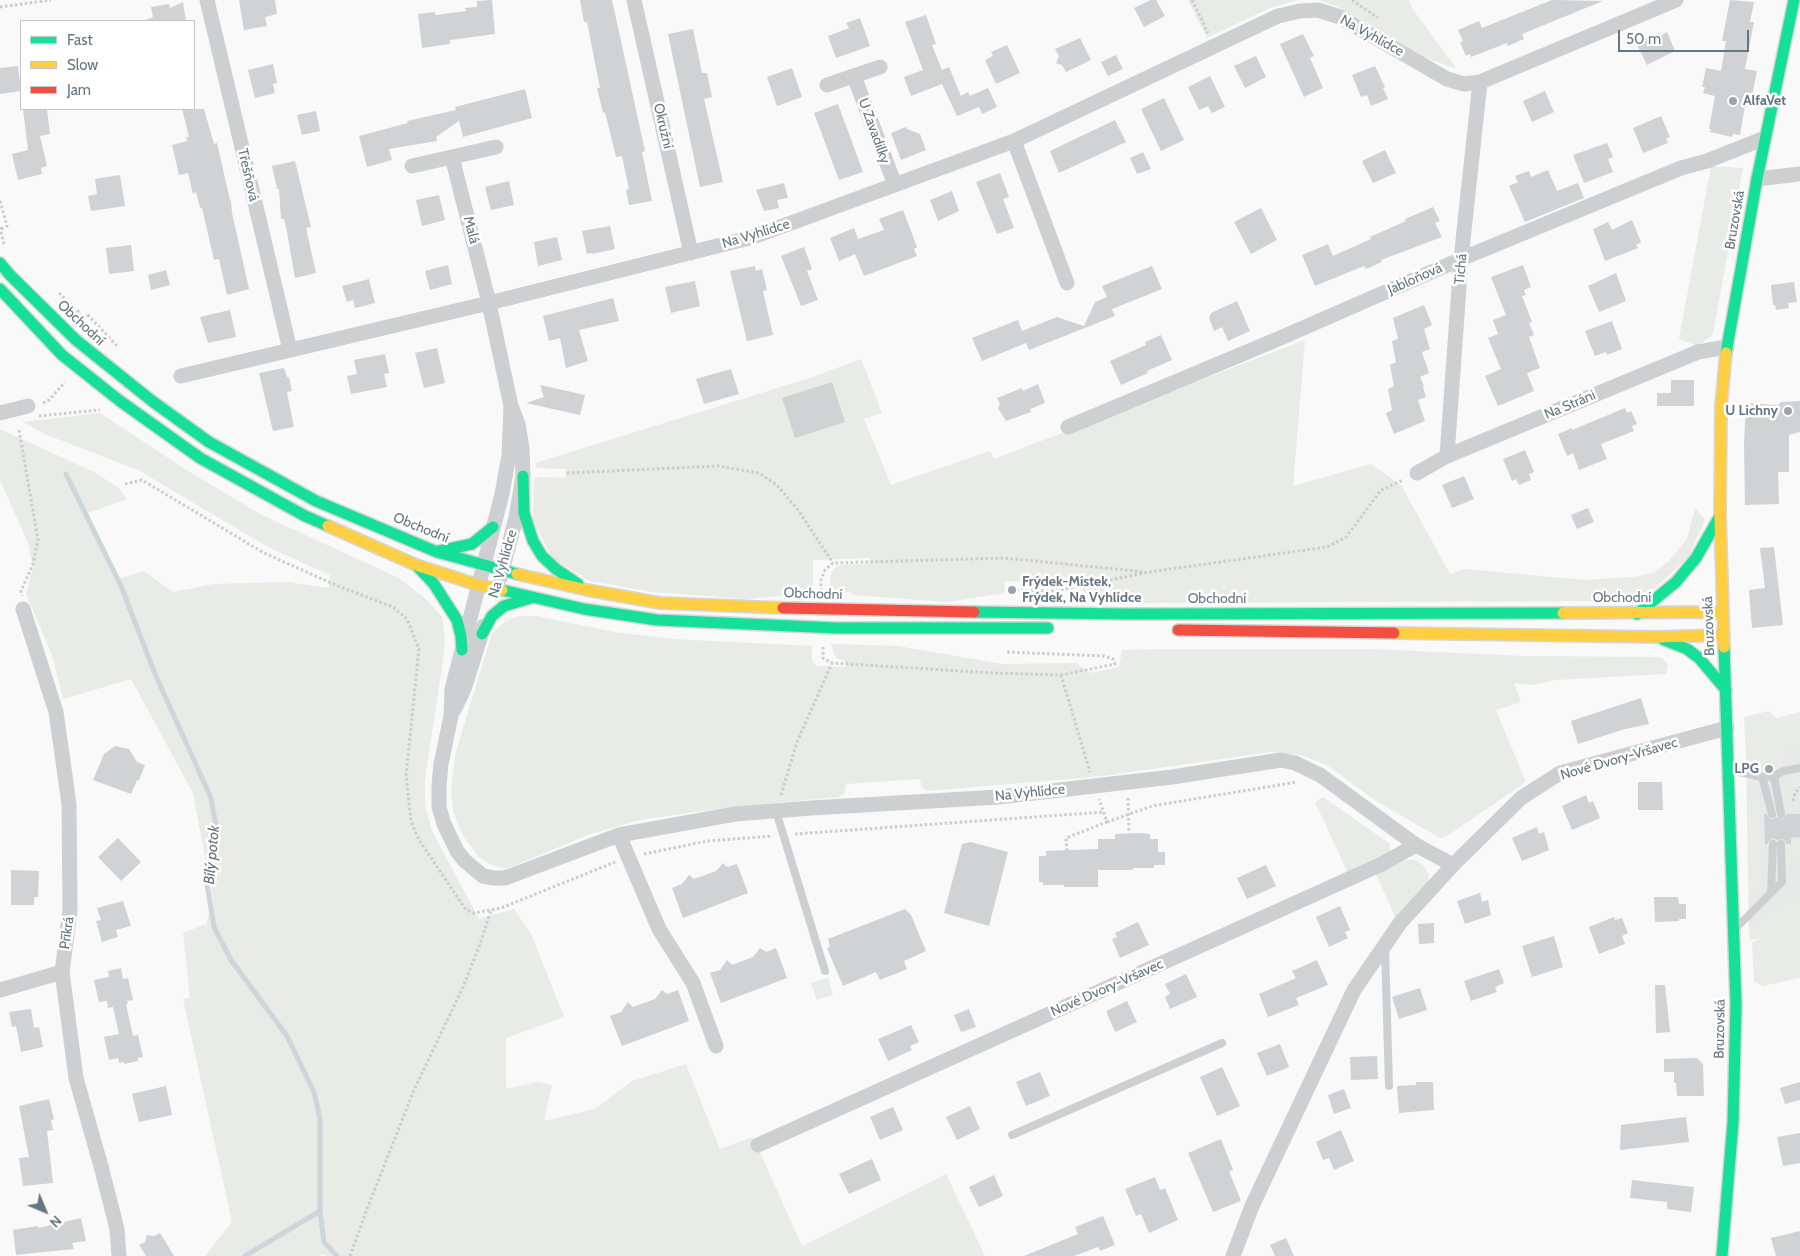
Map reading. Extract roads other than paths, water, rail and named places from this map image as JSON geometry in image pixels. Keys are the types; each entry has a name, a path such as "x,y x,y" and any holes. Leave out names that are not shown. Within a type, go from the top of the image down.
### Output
{"main road":[{"name":"Bruzovská","path":"1722,1256 1733,1122 1736,1005 1720,516 1721,422 1727,347 1757,179 1794,0"},
{"name":"Obchodní","path":"0,263 76,340 122,378 209,442 316,501 437,552 482,566 587,590 660,603 839,610 1128,614 1637,614 1723,612"},
{"path":"0,289 62,355 120,402 200,458 305,516 416,565 478,585 584,609 657,620 836,628 1064,628"},
{"path":"523,476 524,513 533,541 542,556 556,569 587,590"},
{"path":"1637,614 1676,582 1696,558 1720,516"},
{"path":"437,552 472,544 493,527"},
{"path":"416,565 434,584 457,620 462,650"},
{"path":"482,634 492,616 504,606 533,598"},
{"path":"1167,629 1658,637 1724,635"},
{"path":"1658,637 1687,649 1699,658 1726,690"}],"street":[{"name":"Třešňová","path":"207,0 290,350"},
{"name":"Okružní","path":"634,0 691,253"},
{"name":"Na Vyhlídce","path":"180,376 490,303 753,238 1014,141 1278,16 1300,11 1318,10 1340,17 1447,79 1464,84 1480,82 1676,0"},
{"path":"827,85 880,67"},
{"name":"U Zavadilky","path":"854,76 894,185"},
{"name":"Tichá","path":"1448,456 1461,259 1480,82"},
{"name":"Jabloňová","path":"1068,427 1461,259 1681,168 1707,161 1765,138"},
{"path":"1014,141 1067,283"},
{"path":"412,166 496,146"},
{"name":"Malá","path":"452,156 490,303"},
{"path":"1757,179 1800,174"},
{"name":"Na Vyhlídce","path":"451,716 464,689 502,571 516,518 523,476 522,448 518,424 510,406 490,303"},
{"name":"Na Stráni","path":"1417,474 1448,456 1698,352 1727,347"},
{"name":"Na Vyhlídce","path":"510,406 508,455 502,494 452,689 451,716 441,764 439,786 439,807 444,824 457,851 483,876 505,878 619,835 735,814 999,797 1128,782 1281,760 1295,763 1320,775 1416,845"},
{"path":"0,413 33,411"},
{"name":"Příkrá","path":"23,609 56,712 69,804 70,910 62,972 76,1078 115,1221 119,1256"},
{"name":"Nové Dvory-Vršavec","path":"1233,1256 1252,1206 1354,990 1400,923 1453,865 1520,798 1560,773 1727,728"},
{"path":"619,835 659,929 693,983 716,1046"},
{"path":"1416,845 1453,865"},
{"name":"Nové Dvory-Vršavec","path":"758,1145 1382,864 1416,845"},
{"path":"0,990 62,972"}],"lane":[{"path":"1728,769 1762,777 1774,776 1784,771 1800,768"},
{"path":"1774,776 1781,814"},
{"path":"1762,777 1772,814"},
{"path":"776,811 825,971"},
{"path":"1734,930 1782,882 1777,844"},
{"path":"1384,945 1389,1086"},
{"path":"1012,1135 1222,1043"}],"waterway":[{"name":"Bílý potok","path":"66,474 121,586 155,674 211,798 217,832 206,878 214,927 231,960 287,1036 314,1092 320,1119 320,1211 245,1256"},
{"path":"320,1211 324,1242 337,1256"}],"place":[{"name":"AlfaVet","path":"1733,101"},
{"name":"U Lichny","path":"1788,411"},
{"name":"Frýdek-Místek, Frýdek, Na Vyhlídce","path":"1012,590"},
{"name":"LPG","path":"1769,769"}]}
